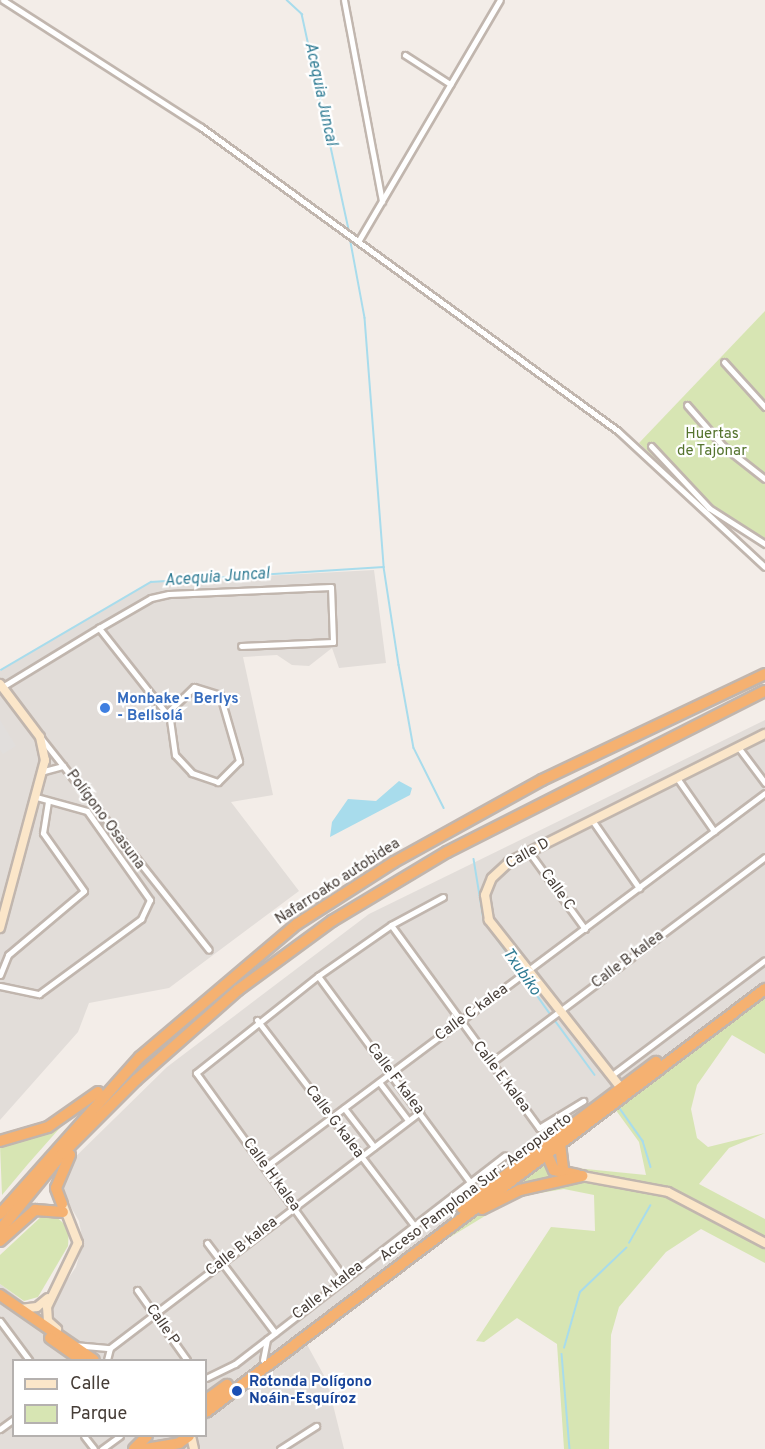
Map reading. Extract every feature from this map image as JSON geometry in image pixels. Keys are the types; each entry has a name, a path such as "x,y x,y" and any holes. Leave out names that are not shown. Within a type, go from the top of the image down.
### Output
{"highway":[{"name":"Nafarroako autobidea","path":"0,1214 140,1057 297,924 394,862 542,780 765,674"},
{"path":"700,725 765,691"},
{"path":"700,725 765,699"},
{"name":"Nafarroako autobidea","path":"0,1230 99,1117 231,996 332,921 447,852 700,725"},
{"path":"0,1141 33,1134 69,1115 226,971 297,924"},
{"name":"Acceso Pamplona Sur - Aeropuerto","path":"560,1138 621,1088 765,982"},
{"name":"Acceso Pamplona Sur - Aeropuerto","path":"207,1399 314,1322 509,1170 560,1138 765,989"},
{"path":"0,1241 20,1219 42,1207 61,1205 56,1188 62,1166 99,1117"},
{"path":"509,1170 544,1155 560,1138"},
{"path":"560,1138 562,1169"},
{"path":"544,1155 562,1169 578,1175"},
{"path":"544,1155 554,1170 578,1175"},
{"name":"Acceso Pamplona Sur - Aeropuerto","path":"207,1411 544,1155"},
{"path":"424,1246 520,1190 578,1175"},
{"path":"0,1295 71,1352"},
{"path":"0,1304 71,1352 91,1359"},
{"path":"134,1449 146,1437"},
{"path":"157,1437 173,1446"},
{"path":"146,1449 173,1446 188,1437"}],"street":[{"path":"3,0 201,127 359,240 641,448 697,509 765,567"},
{"path":"344,0 382,201"},
{"path":"359,240 500,0"},
{"path":"405,55 450,84"},
{"path":"724,362 765,407"},
{"path":"687,405 723,446 765,480"},
{"path":"651,446 693,494 765,544"},
{"name":"Polígono Osasuna","path":"209,950 1,685 151,598 169,594 330,587 333,642 241,646"},
{"path":"99,628 166,714 175,755 192,774 218,782 239,761 220,695 194,687 166,714"},
{"name":"Calle D","path":"621,1088 558,1012 531,970 489,920 485,895 492,878 529,852 765,734"},
{"path":"0,928 43,773 40,737"},
{"path":"738,747 765,783"},
{"path":"43,773 63,766"},
{"path":"677,778 714,831"},
{"name":"Calle C kalea","path":"265,1167 765,793"},
{"path":"0,986 39,994 148,909 146,889 87,811 36,797"},
{"path":"0,975 8,955 84,891 43,833 48,801"},
{"path":"592,820 639,888"},
{"name":"Calle C","path":"529,852 585,929"},
{"name":"Calle B kalea","path":"492,1062 765,857"},
{"path":"257,1020 391,925 443,897"},
{"name":"Calle E kalea","path":"391,925 459,1022 492,1062 539,1128 583,1101"},
{"path":"612,1075 765,960"},
{"name":"Calle F kalea","path":"318,976 470,1182"},
{"name":"Calle H kalea","path":"257,1020 196,1073 344,1278"},
{"name":"Calle G kalea","path":"257,1020 413,1224"},
{"path":"379,1082 408,1120"},
{"path":"344,1108 374,1147"},
{"name":"Calle B kalea","path":"110,1348 420,1112"},
{"name":"Calle A kalea","path":"207,1377 267,1339 505,1155"},
{"path":"578,1175 668,1192 765,1243"},
{"path":"20,1309 37,1307 52,1295 75,1256 78,1235 73,1221 61,1205"},
{"path":"207,1243 275,1333"},
{"name":"Calle P","path":"137,1290 186,1359"},
{"path":"52,1295 48,1321 71,1352 110,1348 107,1359"},
{"path":"0,1321 28,1359"},
{"path":"263,1360 267,1339"},
{"path":"280,1449 316,1426"},
{"path":"85,1437 94,1449"},
{"path":"102,1449 119,1437"}],"shaded area":[{"path":"374,570 386,663 339,668 332,648 309,666 292,665 277,655 243,657 273,795 231,802 299,891 169,988 89,1003 78,1032 0,1120 0,671 151,582"},
{"path":"0,720 16,746 3,754 0,750"},
{"path":"765,720 765,996 305,1341 327,1381 344,1449 0,1449 0,1284 50,1321 51,1304 76,1267 83,1242 79,1221 59,1187 65,1167 167,1067 369,914"}],"green space":[{"name":"Huertas de Tajonar","path":"765,311 765,547 716,516 639,443"},
{"path":"765,996 765,1054 732,1035 697,1085 691,1109 697,1138 708,1147 765,1133 729,1148 699,1184 765,1219 765,1263 701,1229 666,1252 619,1307 611,1335 609,1449 564,1449 557,1344 517,1318 484,1342 476,1341 551,1227 595,1231 594,1195 564,1189 516,1197 429,1250 562,1147 566,1167 646,1175 639,1142 615,1109"},
{"path":"66,1121 28,1164 2,1195 0,1145"},
{"path":"43,1215 54,1215 69,1228 68,1246 38,1297 24,1301 0,1284 0,1255"}],"water":[{"path":"399,781 412,788 410,795 330,837 332,822 348,799 376,801"}],"waterway":[{"name":"Acequia Juncal","path":"287,0 302,14 349,230"},
{"name":"Acequia Juncal","path":"350,237 365,318 384,567 399,665 414,748 444,808"},
{"name":"Acequia Juncal","path":"1,670 151,582 384,567"},
{"name":"Txubiko","path":"474,859 484,920 551,1015"},
{"name":"Txubiko","path":"554,1019 595,1075"},
{"name":"Txubiko","path":"619,1107 643,1141 651,1167"},
{"name":"Txubiko","path":"629,1243 650,1206"},
{"name":"Txubiko","path":"564,1348 580,1292 626,1248"},
{"name":"Txubiko","path":"562,1354 570,1449"}],"place":[{"name":"Monbake - Berlys - Bellsolá","path":"105,708"},
{"name":"Rotonda Polígono Noáin-Esquíroz","path":"237,1391"}]}
